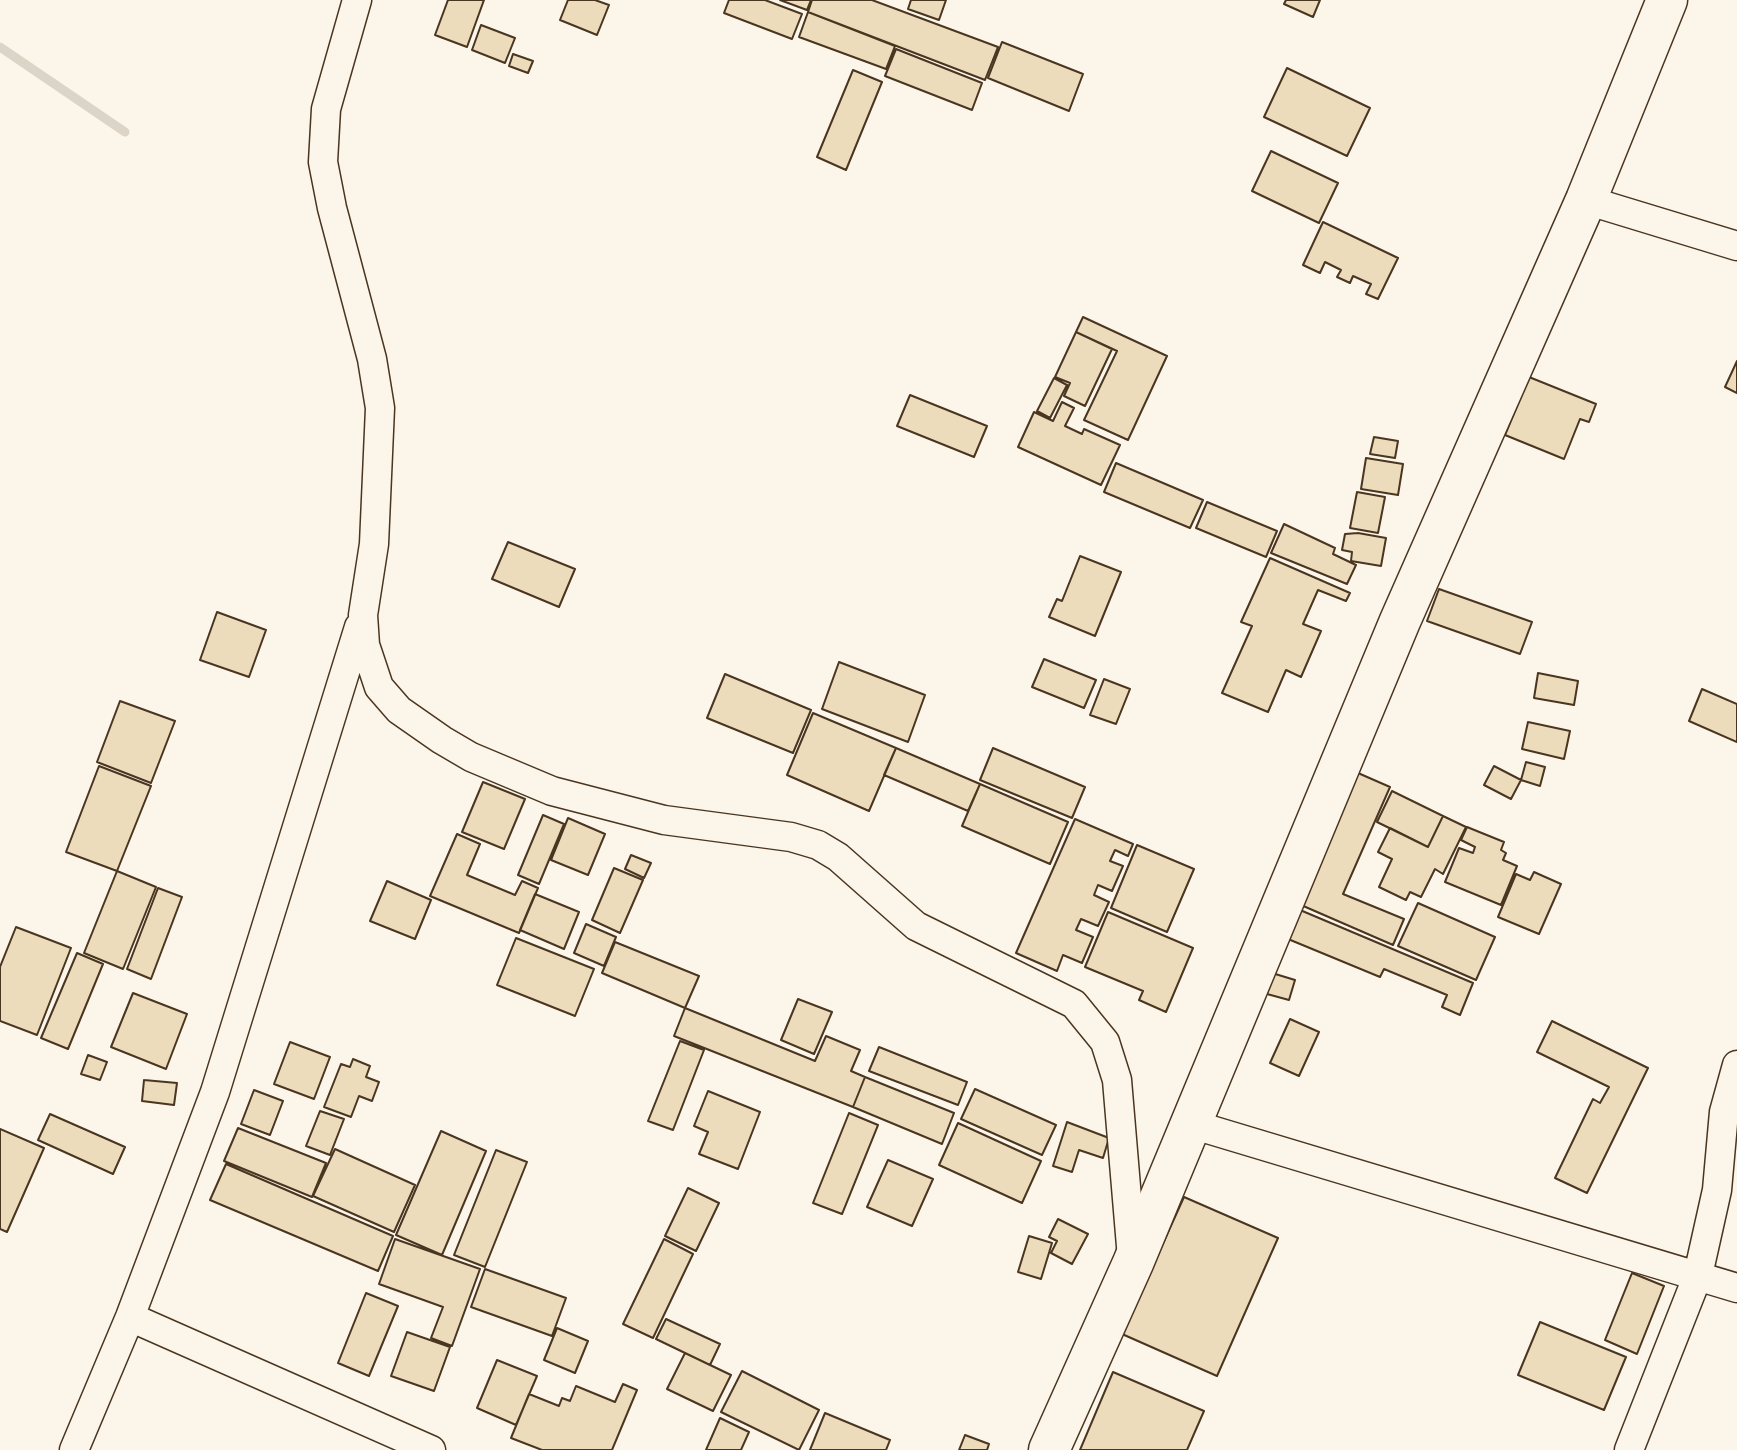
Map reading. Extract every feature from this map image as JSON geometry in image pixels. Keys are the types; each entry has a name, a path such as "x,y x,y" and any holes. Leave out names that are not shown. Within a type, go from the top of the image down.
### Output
{"street":[{"path":"74,1450 130,1317 215,1092 363,615 374,544 380,408 369,345 332,208 323,162 326,109 357,0"},
{"path":"1049,1450 1133,1263 1400,621 1586,200 1667,0"},
{"path":"1586,200 1737,246"},
{"path":"363,615 365,645 373,676 386,698 419,724 471,757 542,788 617,809 664,820 791,837 818,845 847,865 916,926 1074,1004 1105,1042 1117,1080 1133,1263"},
{"path":"1629,1450 1698,1275 1717,1190 1724,1112 1737,1065"},
{"path":"1191,1124 1737,1288"},
{"path":"130,1317 431,1450"}],"building":[{"path":"448,0 484,0 467,47 435,35"},
{"path":"568,0 595,0 609,5 597,35 560,20"},
{"path":"729,0 765,0 802,14 792,39 724,13"},
{"path":"780,0 811,0 807,10"},
{"path":"812,0 872,0 998,47 985,80 808,12"},
{"path":"911,0 946,0 939,20 908,9"},
{"path":"1286,0 1320,0 1313,17 1284,4"},
{"path":"808,12 895,46 886,69 799,37"},
{"path":"481,25 515,38 505,63 472,50"},
{"path":"1002,42 1083,74 1069,111 988,78"},
{"path":"896,49 982,83 972,110 885,76"},
{"path":"513,54 533,61 528,73 509,66"},
{"path":"1287,68 1370,108 1347,156 1264,117"},
{"path":"853,70 882,82 846,170 817,157"},
{"path":"1271,151 1338,183 1319,223 1252,191"},
{"path":"1323,222 1398,258 1378,299 1366,294 1371,284 1353,276 1350,283 1337,277 1341,270 1325,262 1320,273 1303,265"},
{"path":"1083,317 1167,356 1128,440 1084,420 1117,351 1076,332"},
{"path":"1076,332 1112,349 1085,406 1064,396 1070,383 1055,377"},
{"path":"1737,361 1737,393 1725,387"},
{"path":"1529,377 1596,404 1589,422 1580,419 1564,459 1505,435"},
{"path":"1054,378 1067,385 1050,418 1037,411"},
{"path":"910,395 987,426 974,457 897,426"},
{"path":"1062,402 1074,408 1065,426 1082,434 1084,429 1120,445 1101,485 1018,447 1034,412 1053,421"},
{"path":"1374,437 1398,441 1395,458 1370,454"},
{"path":"1366,458 1403,464 1398,495 1361,489"},
{"path":"1116,463 1203,500 1190,528 1104,492"},
{"path":"1357,492 1385,497 1378,533 1350,528"},
{"path":"1207,502 1277,531 1266,557 1196,528"},
{"path":"1284,524 1335,548 1333,554 1356,565 1347,584 1271,553"},
{"path":"1345,534 1386,538 1381,566 1351,561 1352,552 1342,550"},
{"path":"508,542 575,569 559,607 492,579"},
{"path":"1080,556 1121,572 1095,636 1049,617 1057,599 1062,601"},
{"path":"1270,558 1350,593 1346,601 1318,590 1303,624 1321,631 1301,677 1286,670 1268,712 1222,693 1252,626 1241,622"},
{"path":"1439,589 1532,622 1520,654 1427,621"},
{"path":"217,612 266,630 249,677 200,660"},
{"path":"1044,659 1096,680 1084,708 1032,687"},
{"path":"839,662 925,695 908,742 822,709"},
{"path":"1538,673 1578,681 1574,705 1534,698"},
{"path":"725,674 811,710 793,753 707,718"},
{"path":"1104,679 1130,689 1116,724 1090,715"},
{"path":"1702,689 1737,704 1737,742 1689,721"},
{"path":"120,701 175,721 151,783 97,762"},
{"path":"813,713 896,748 869,811 787,775"},
{"path":"1528,722 1570,731 1564,759 1522,749"},
{"path":"896,748 980,784 968,811 884,775"},
{"path":"993,748 1085,787 1072,818 980,780"},
{"path":"1526,762 1545,767 1540,786 1521,780"},
{"path":"99,766 151,786 117,871 66,852"},
{"path":"1494,766 1521,780 1511,799 1484,785"},
{"path":"1358,773 1390,787 1343,894 1404,919 1393,945 1301,905"},
{"path":"483,782 525,799 504,849 462,832"},
{"path":"980,784 1068,822 1050,864 962,826"},
{"path":"1392,791 1443,816 1428,847 1377,822"},
{"path":"543,815 564,824 539,884 518,875"},
{"path":"1443,816 1466,827 1443,874 1435,869 1421,897 1410,892 1406,900 1379,887 1392,859 1378,852 1390,828 1428,847"},
{"path":"568,818 605,834 588,875 551,860"},
{"path":"1075,819 1133,844 1128,856 1115,850 1110,861 1123,866 1112,891 1098,885 1094,895 1109,902 1098,926 1081,919 1076,930 1093,937 1082,963 1063,955 1057,971 1016,953"},
{"path":"1467,827 1504,842 1501,850 1506,853 1503,860 1517,866 1501,905 1445,882 1459,848 1473,853 1475,847 1461,840"},
{"path":"457,834 480,844 467,875 515,895 522,881 538,888 519,933 430,896"},
{"path":"1137,845 1194,869 1167,932 1111,908"},
{"path":"631,855 651,863 644,878 625,869"},
{"path":"614,868 643,880 620,933 592,920"},
{"path":"117,871 156,887 123,969 84,953"},
{"path":"1534,872 1561,884 1539,934 1498,917 1516,874 1530,880"},
{"path":"387,881 431,900 415,939 370,921"},
{"path":"158,888 182,897 151,979 127,969"},
{"path":"535,894 579,912 564,949 520,930"},
{"path":"1418,903 1495,937 1476,980 1398,946"},
{"path":"1300,910 1473,983 1460,1015 1442,1007 1447,995 1384,969 1380,977 1288,939"},
{"path":"1108,912 1193,948 1166,1012 1139,1000 1143,991 1085,967"},
{"path":"586,924 616,937 604,966 574,953"},
{"path":"16,927 71,948 37,1035 0,1021 0,967"},
{"path":"516,938 594,969 575,1016 497,985"},
{"path":"615,942 699,976 685,1008 602,973"},
{"path":"77,953 103,964 68,1049 41,1038"},
{"path":"1272,973 1295,980 1289,1000 1267,994"},
{"path":"133,993 187,1014 166,1069 111,1047"},
{"path":"798,999 832,1012 814,1054 781,1040"},
{"path":"685,1008 815,1061 826,1036 860,1050 851,1071 865,1077 853,1107 674,1036"},
{"path":"1290,1019 1319,1032 1299,1076 1270,1063"},
{"path":"1552,1021 1648,1068 1587,1193 1555,1178 1593,1099 1600,1103 1609,1087 1537,1052"},
{"path":"680,1041 704,1050 673,1130 648,1121"},
{"path":"290,1042 330,1057 314,1099 274,1084"},
{"path":"879,1047 967,1082 958,1105 869,1071"},
{"path":"88,1055 107,1062 100,1080 81,1074"},
{"path":"353,1059 370,1066 366,1077 379,1082 372,1101 359,1096 351,1117 324,1107 341,1064 350,1067"},
{"path":"865,1077 954,1113 942,1144 853,1107"},
{"path":"144,1080 177,1083 174,1105 142,1101"},
{"path":"975,1089 1056,1125 1042,1155 961,1119"},
{"path":"254,1090 283,1101 270,1135 241,1124"},
{"path":"708,1091 760,1112 738,1169 699,1154 708,1132 694,1126"},
{"path":"320,1111 344,1119 330,1155 306,1146"},
{"path":"849,1113 878,1125 842,1214 813,1203"},
{"path":"50,1114 125,1147 113,1174 38,1140"},
{"path":"1067,1122 1109,1138 1103,1158 1079,1150 1072,1172 1053,1166"},
{"path":"958,1123 1041,1161 1022,1203 939,1165"},
{"path":"238,1128 326,1163 312,1197 224,1161"},
{"path":"0,1129 44,1148 7,1232 0,1229"},
{"path":"441,1131 486,1151 442,1255 396,1235"},
{"path":"335,1149 415,1185 394,1232 313,1196"},
{"path":"496,1150 527,1162 485,1267 454,1255"},
{"path":"888,1160 933,1179 912,1226 867,1207"},
{"path":"226,1164 393,1236 378,1271 210,1200"},
{"path":"688,1188 719,1203 696,1251 665,1236"},
{"path":"1184,1197 1278,1238 1217,1376 1122,1334"},
{"path":"1058,1219 1088,1234 1072,1264 1051,1253 1057,1241 1049,1237"},
{"path":"1029,1236 1052,1243 1041,1279 1018,1272"},
{"path":"395,1239 480,1269 452,1346 431,1338 443,1307 379,1284"},
{"path":"664,1239 693,1254 653,1338 623,1324"},
{"path":"485,1269 566,1298 552,1336 471,1307"},
{"path":"1632,1273 1664,1286 1637,1354 1605,1340"},
{"path":"366,1293 398,1306 369,1376 338,1363"},
{"path":"666,1319 720,1344 710,1365 656,1339"},
{"path":"1540,1322 1626,1357 1604,1410 1518,1375"},
{"path":"557,1328 588,1341 575,1373 544,1360"},
{"path":"407,1332 450,1347 434,1391 391,1376"},
{"path":"685,1353 731,1375 713,1411 667,1389"},
{"path":"497,1360 537,1376 516,1425 477,1408"},
{"path":"742,1371 819,1410 799,1450 721,1412"},
{"path":"1113,1372 1204,1411 1187,1450 1080,1450"},
{"path":"623,1384 637,1390 612,1450 542,1450 511,1438 529,1394 559,1406 562,1398 570,1401 576,1386 615,1402"},
{"path":"825,1413 890,1440 886,1450 810,1450"},
{"path":"720,1418 749,1432 741,1450 706,1450"},
{"path":"965,1435 989,1444 987,1450 959,1450"}],"waterway":[{"path":"0,47 125,132"}]}
